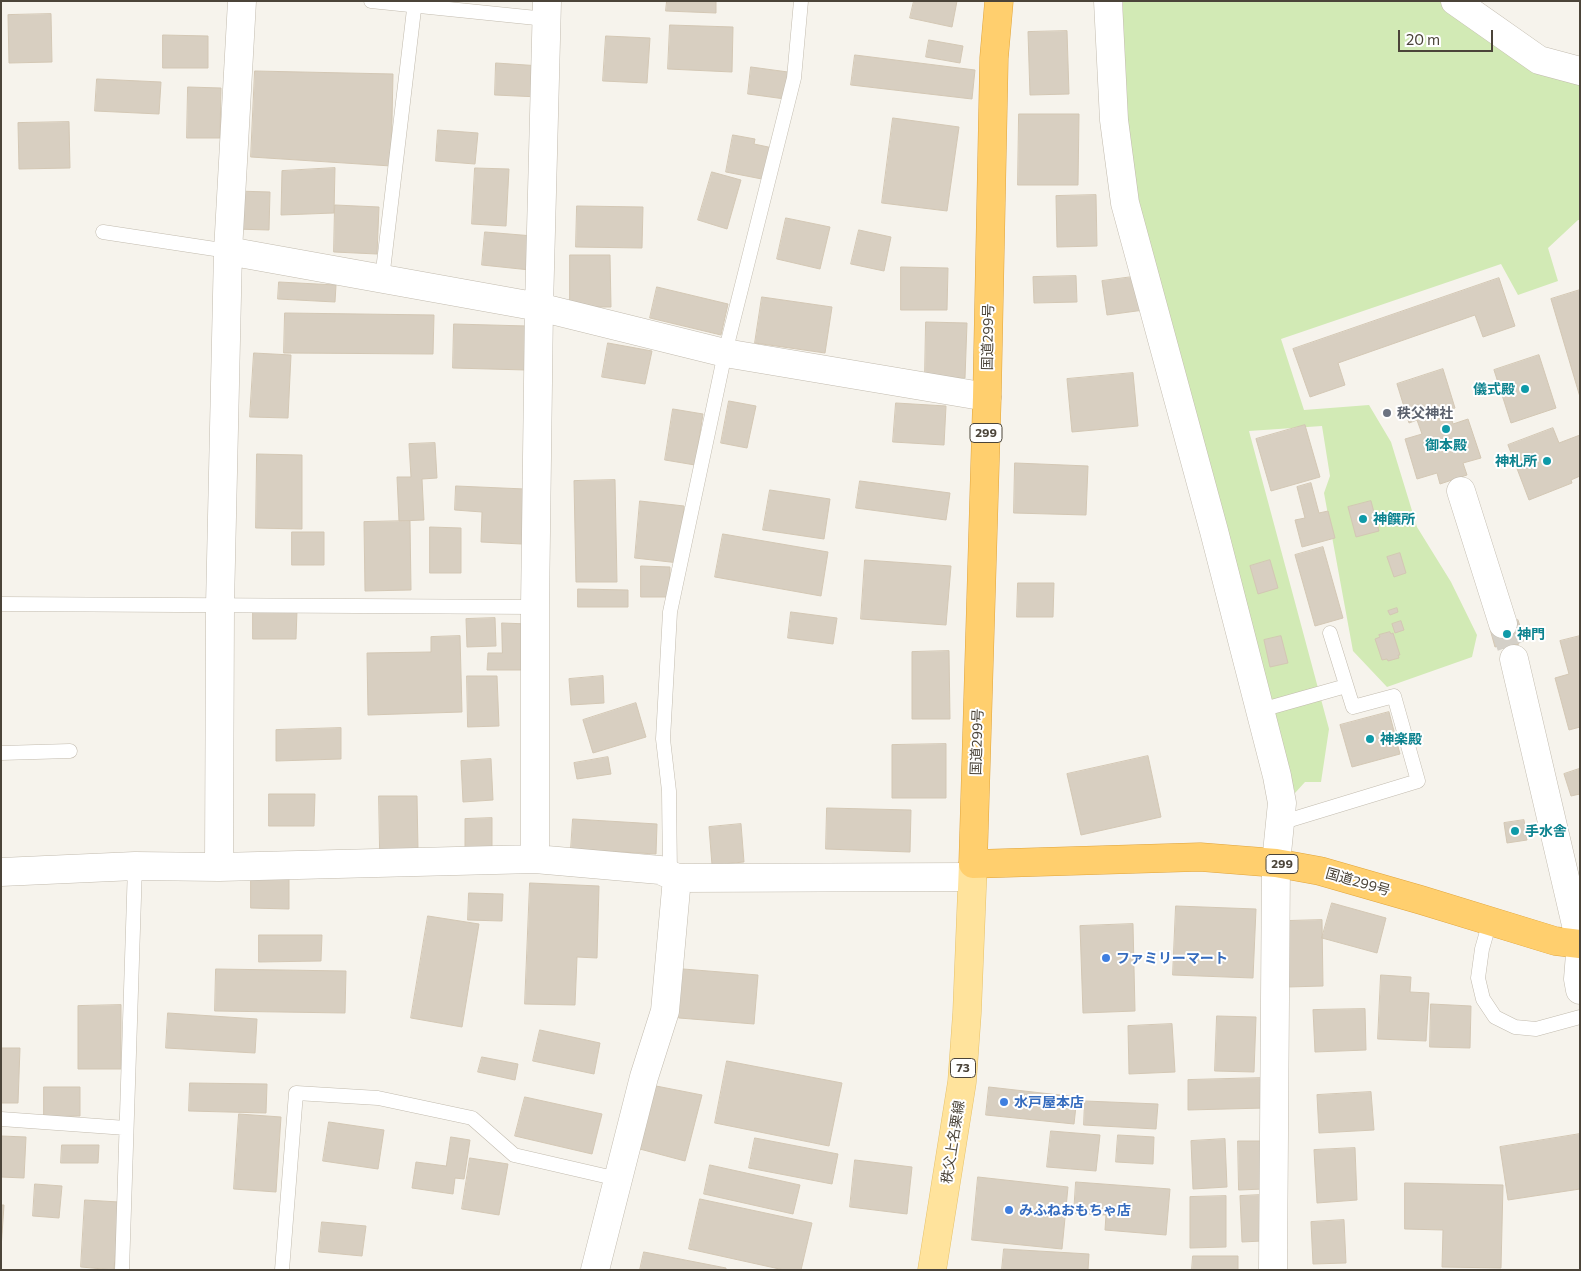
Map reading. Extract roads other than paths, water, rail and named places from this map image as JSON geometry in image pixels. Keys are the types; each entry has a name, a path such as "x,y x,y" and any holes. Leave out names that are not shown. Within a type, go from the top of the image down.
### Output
{"highway":[{"name":"国道299号","path":"999,1 994,58 987,397 973,871 1200,857 1276,863 1320,871 1555,941 1580,943"}],"main road":[{"name":"秩父上名栗線","path":"932,1270 962,1082 973,871"}],"street":[{"path":"219,867 220,606 228,251 242,1"},
{"path":"1108,1 1114,120 1125,203 1212,522 1261,710 1282,803 1276,863 1273,1270"},
{"path":"1455,1 1539,60 1580,72"},
{"path":"535,859 534,607 546,10"},
{"path":"228,251 539,307 726,353 987,397"},
{"path":"1461,491 1510,644 1580,943"},
{"path":"1,872 135,866 219,867 535,859 660,870 673,876 973,871"},
{"path":"595,1270 644,1077 665,1011 673,876"},
{"path":"1580,954 1578,978 1580,990"}],"lane":[{"path":"371,1 546,10"},
{"path":"673,876 663,739 670,612 726,353 794,78 801,1"},
{"path":"382,279 415,4"},
{"path":"103,232 228,251"},
{"path":"1,604 534,607"},
{"path":"1280,823 1418,781 1394,696 1353,707 1330,633"},
{"path":"1261,710 1346,686"},
{"path":"1,753 70,751"},
{"path":"122,1270 135,866"},
{"path":"1490,921 1482,950 1478,978 1483,998 1494,1017 1515,1028 1536,1029 1580,1017"},
{"path":"282,1270 296,1093 378,1098 472,1118 514,1156 618,1179"},
{"path":"1,1119 126,1128"}],"tunnel":[{"path":"1503,624 1511,646"}],"place":[{"name":"儀式殿","path":"1525,389"},
{"name":"秩父神社","path":"1387,413"},
{"name":"御本殿","path":"1446,429"},
{"name":"神札所","path":"1547,461"},
{"name":"神饌所","path":"1363,519"},
{"name":"神門","path":"1507,634"},
{"name":"神楽殿","path":"1370,739"},
{"name":"手水舎","path":"1515,831"},
{"name":"ファミリーマート","path":"1106,958"},
{"name":"水戸屋本店","path":"1004,1102"},
{"name":"みふねおもちゃ店","path":"1009,1210"}]}
